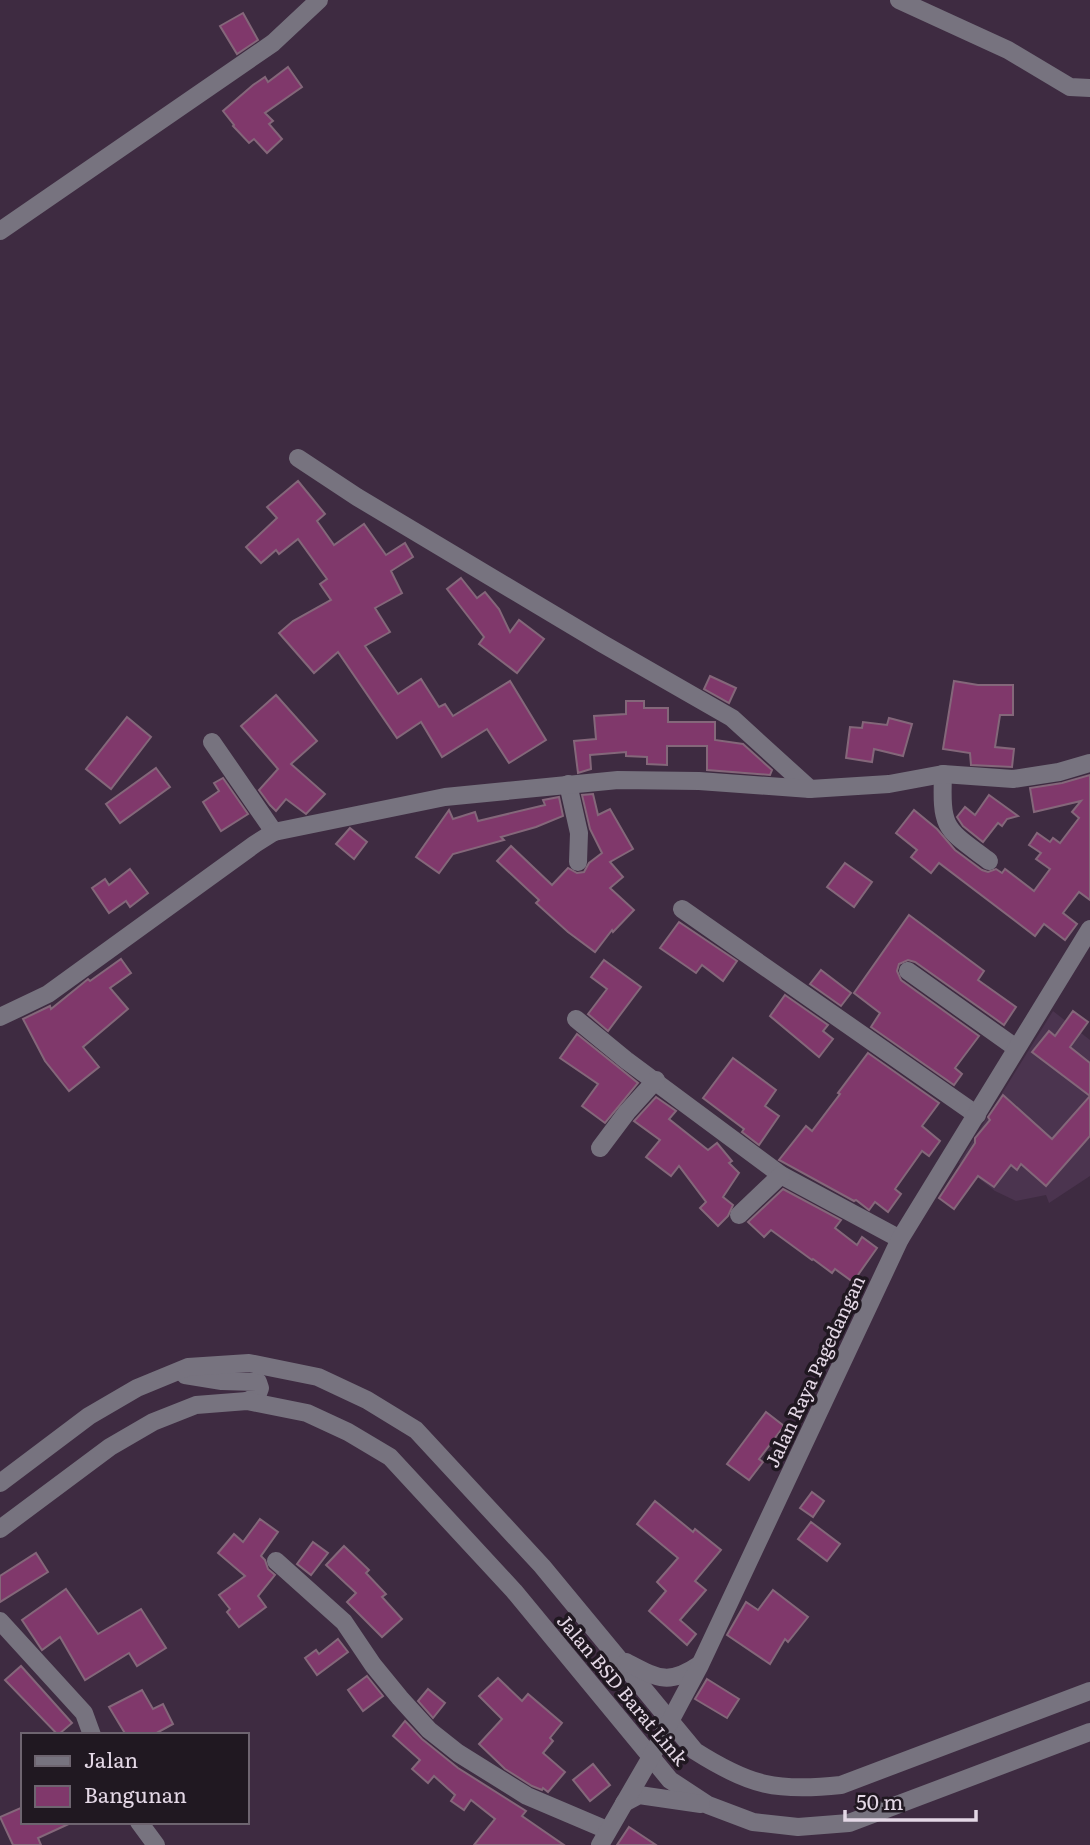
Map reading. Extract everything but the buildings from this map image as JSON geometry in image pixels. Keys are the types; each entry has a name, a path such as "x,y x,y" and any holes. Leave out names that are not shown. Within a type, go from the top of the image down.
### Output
{"street":[{"path":"0,231 273,43 319,0"},
{"path":"899,0 1008,50 1070,87 1090,88"},
{"path":"298,458 357,497 732,718 810,789"},
{"path":"212,741 274,832"},
{"path":"0,1017 48,994 274,832 445,797 568,784 618,780 699,780 810,789 889,784 943,774 1013,779 1059,772 1090,763"},
{"path":"943,774 942,811 947,825 953,834 989,861"},
{"path":"568,784 579,833 578,862"},
{"path":"682,909 977,1115"},
{"name":"Jalan Raya Pagedangan","path":"604,1838 700,1665 900,1239 1090,929"},
{"path":"908,971 1016,1048"},
{"path":"576,1019 626,1060 782,1175 900,1239"},
{"path":"600,1148 656,1080"},
{"path":"739,1214 782,1175"},
{"name":"Jalan BSD Barat Link","path":"0,1482 89,1416 137,1388 187,1367 249,1363 318,1377 368,1400 416,1430 542,1566 695,1751 725,1770 763,1784 799,1789 841,1785 1090,1691"},
{"path":"174,1373 222,1381 258,1382 260,1388 257,1396 247,1401"},
{"name":"Jalan BSD Barat Link","path":"0,1530 110,1447 153,1422 196,1405 247,1401 307,1413 348,1432 390,1457 514,1591 670,1780 708,1805 753,1822 799,1828 849,1822 1090,1732"},
{"path":"276,1561 344,1622 373,1665 429,1730 458,1753 527,1796 604,1838"},
{"path":"0,1621 84,1713 91,1733"},
{"path":"620,1659 664,1678 682,1677 700,1665"},
{"path":"624,1803 639,1795 708,1805"},
{"path":"140,1824 156,1845"}],"shaded area":[{"path":"1053,1011 1090,1040 1090,1176 1049,1203 1046,1195 1016,1201 995,1191 959,1163"}]}
